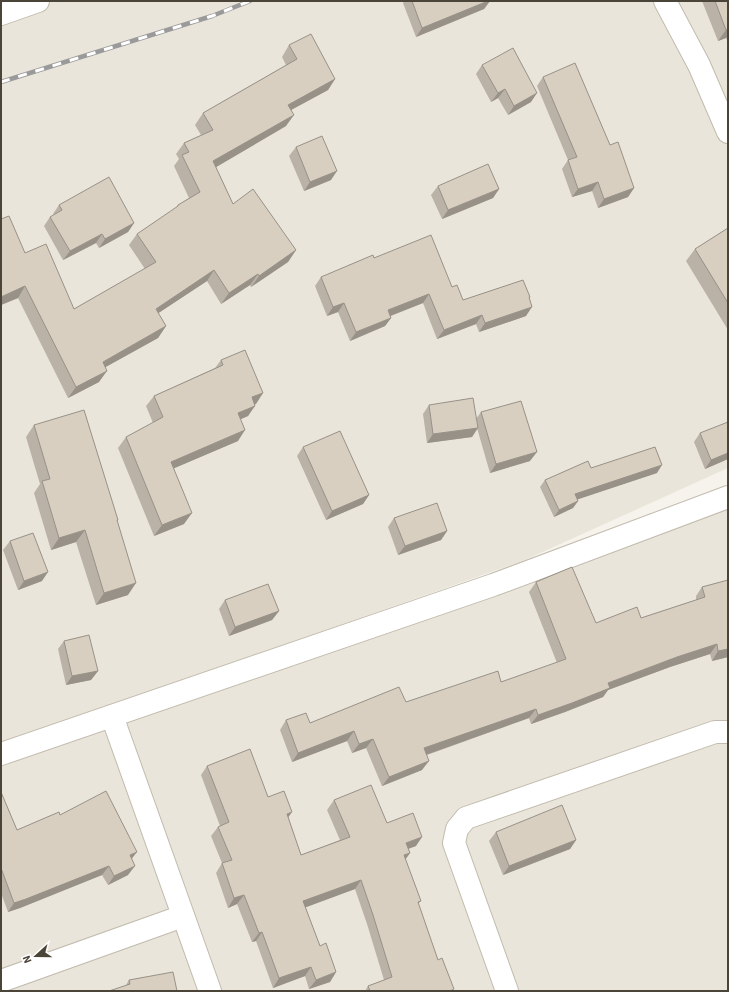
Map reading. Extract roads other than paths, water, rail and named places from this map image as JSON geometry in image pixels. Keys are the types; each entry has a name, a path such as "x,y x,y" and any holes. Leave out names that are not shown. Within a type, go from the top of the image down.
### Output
{"street":[{"path":"1,14 38,1"},
{"path":"665,1 699,65 728,130"},
{"path":"1,754 493,585 728,497"},
{"path":"112,716 210,991"},
{"path":"507,991 454,842 456,829 466,818 715,732 728,732"},
{"path":"1,981 183,916"}],"railway":[{"path":"1,82 212,16 250,1"}]}
